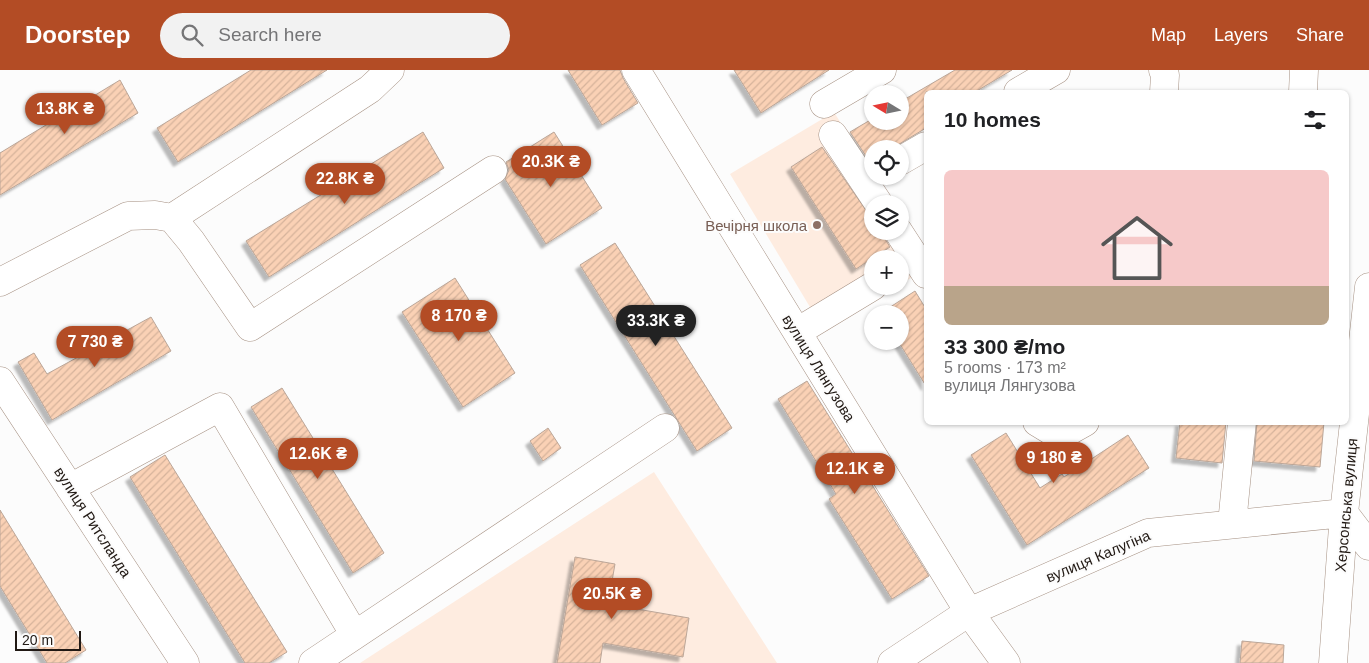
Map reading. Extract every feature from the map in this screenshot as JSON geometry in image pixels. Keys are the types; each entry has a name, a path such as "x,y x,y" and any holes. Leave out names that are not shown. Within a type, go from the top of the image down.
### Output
{"street":[{"path":"172,218 370,89 390,70"},
{"name":"вулиця Лянгузова","path":"636,70 968,612 1006,663"},
{"path":"824,104 882,70"},
{"path":"1021,90 1056,70"},
{"path":"1163,70 1166,75 1164,90"},
{"path":"1303,90 1304,70"},
{"path":"833,135 872,187"},
{"path":"909,156 924,147"},
{"path":"0,282 128,216 155,214 172,218 191,240 250,328 493,170"},
{"path":"903,240 917,265"},
{"name":"Херсонська вулиця","path":"1333,663 1344,513 1369,287"},
{"path":"797,332 864,291"},
{"name":"вулиця Ритсланда","path":"0,381 70,488 175,659"},
{"path":"70,488 220,406 354,634"},
{"path":"1042,425 1060,436 1080,425"},
{"path":"1232,524 1242,425"},
{"path":"313,663 665,428"},
{"path":"1344,513 1369,546"},
{"name":"вулиця Калугіна","path":"892,663 968,612 1148,533 1344,513"}],"shaded area":[{"name":"Вечірня школа","path":"834,112 864,161 864,185 872,185 872,195 864,195 864,240 906,240 924,265 924,269 909,279 909,250 864,250 864,295 884,295 868,305 864,305 864,307 825,332 730,174"},
{"path":"654,472 777,663 360,663"}],"building":[{"path":"251,70 327,70 178,162 157,128"},
{"path":"568,70 620,70 638,103 602,125"},
{"path":"734,70 829,70 761,113"},
{"path":"955,70 1012,70 978,90 924,90 924,129 906,140 864,140 864,153 850,132 864,124 864,130 909,130 909,97"},
{"path":"120,80 138,113 0,195 0,153"},
{"path":"423,132 444,168 269,277 246,241"},
{"path":"554,132 602,208 546,244 505,179 509,170 506,162"},
{"path":"822,147 864,207 864,240 886,240 890,247 885,250 864,250 864,264 856,269 791,167"},
{"path":"615,243 732,428 697,451 580,265"},
{"path":"455,278 515,373 463,407 402,312"},
{"path":"915,291 924,306 924,383 904,350 909,350 909,305 893,305"},
{"path":"151,317 171,351 52,420 18,362 34,353 47,374"},
{"path":"807,381 929,576 892,599 829,499 836,494 778,399"},
{"path":"282,388 384,553 353,573 251,407"},
{"path":"1180,425 1226,425 1222,463 1176,458"},
{"path":"1257,425 1324,425 1320,467 1254,461"},
{"path":"548,428 561,448 543,461 530,441"},
{"path":"1006,433 1040,488 1062,474 1064,477 1128,435 1149,468 1027,545 971,455"},
{"path":"165,455 287,652 269,663 245,663 130,477"},
{"path":"0,510 86,650 65,663 47,663 0,586"},
{"path":"575,557 615,564 608,604 689,618 683,657 603,643 600,663 557,663"},
{"path":"1242,641 1284,645 1283,663 1240,663"}],"place":[{"name":"Вечірня школа","path":"817,225"}]}
